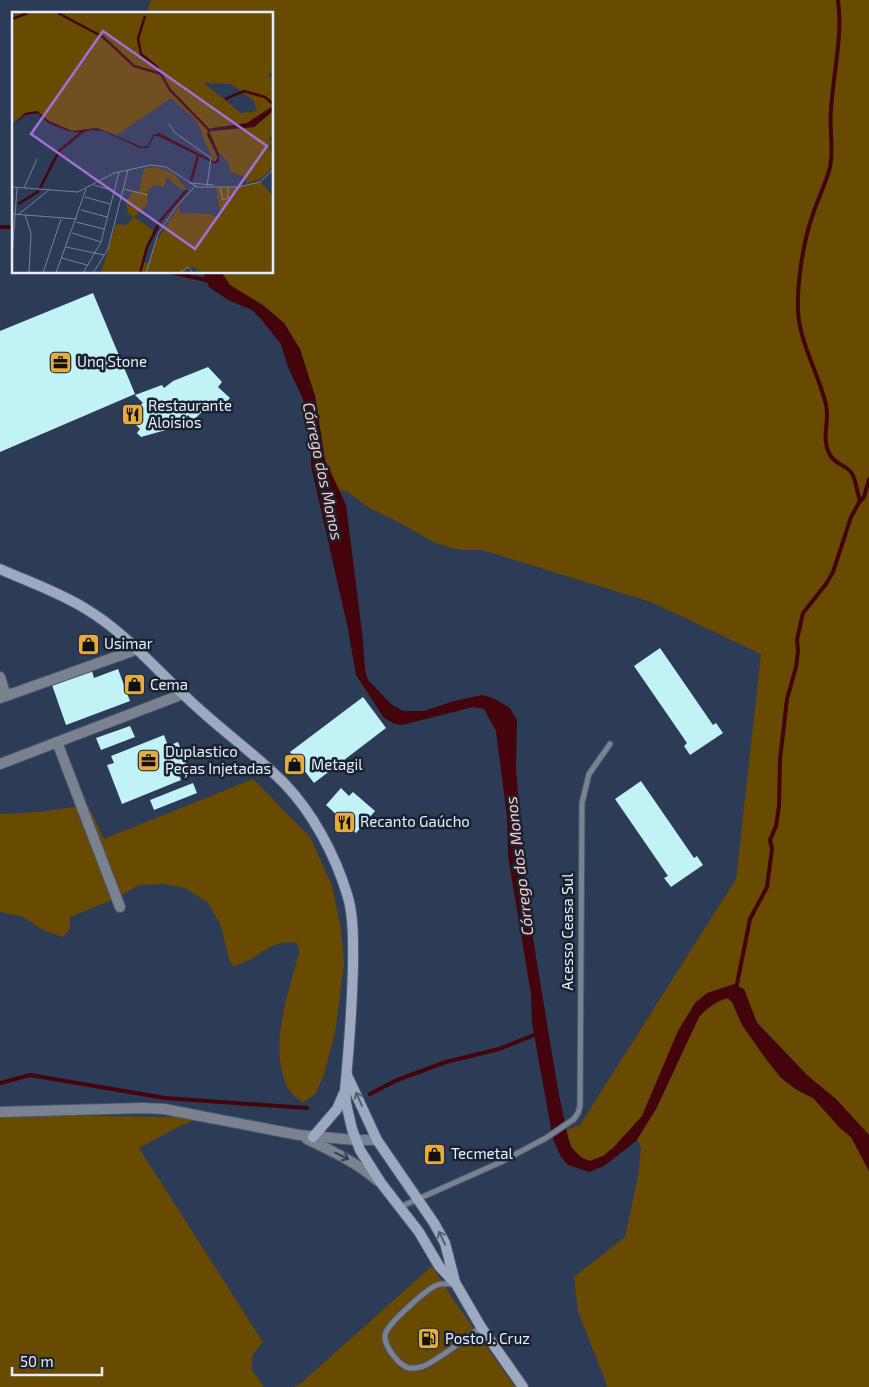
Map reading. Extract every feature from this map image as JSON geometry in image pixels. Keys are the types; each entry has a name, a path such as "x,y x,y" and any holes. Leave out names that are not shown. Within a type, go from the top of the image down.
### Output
{"main road":[{"path":"0,569 86,608 110,625 138,649 183,694 284,784 301,804 333,859 348,896 353,939 352,1009 345,1090 346,1103 356,1140 360,1150 381,1183 419,1232 439,1266 456,1284 481,1327 523,1387"},
{"path":"347,1074 377,1140 434,1223 445,1243 456,1284"},
{"path":"313,1137 337,1109 345,1090"}],"street":[{"path":"0,676 3,697 138,649"},
{"path":"0,764 183,694"},
{"path":"57,742 120,907"},
{"path":"0,1112 123,1108 164,1109 299,1136 377,1140"},
{"path":"299,1136 345,1157 381,1183"}],"lane":[{"name":"Acesso Ceasa Sul","path":"418,1199 502,1162 546,1138 569,1123 578,1113 580,1106 582,803 589,774 610,744"},
{"path":"400,1207 418,1199"},
{"path":"456,1284 439,1284 430,1288 389,1327 385,1336 388,1347 398,1361 408,1368 422,1367 481,1327"}],"shaded area":[{"path":"152,0 869,0 869,1135 836,1099 808,1076 757,1022 744,990 734,985 695,1003 678,1031 642,1116 613,1148 603,1156 590,1161 580,1156 574,1150 566,1130 580,1125 736,879 761,654 651,602 482,550 460,550 435,543 368,507 346,491 339,490 325,460 315,396 300,349 284,323 264,306 230,285 223,274 274,274 274,12 147,12"},
{"path":"253,779 310,837 332,886 341,928 344,964 335,1033 323,1077 315,1094 303,1103 288,1089 279,1054 282,1019 299,952 297,943 279,944 250,960 233,966 229,960 221,926 208,903 185,888 164,884 139,885 117,898 70,917 70,929 63,937 43,930 23,917 0,912 0,814 38,812 88,805 104,839"},
{"path":"725,998 732,1002 742,1025 781,1078 797,1090 813,1098 841,1129 851,1137 869,1171 869,1387 606,1387 607,1385 578,1312 574,1277 625,1237 638,1176 641,1148 637,1139 656,1109 699,1017 704,1011"},
{"path":"10,1115 184,1117 194,1120 139,1148 263,1342 252,1356 252,1370 264,1387 0,1387 0,1117"},
{"path":"432,1266 515,1387 294,1387 301,1383"}],"water":[{"name":"Córrego dos Monos","path":"203,274 223,274 230,285 264,306 284,323 300,349 315,396 325,460 346,505 365,670 368,680 391,704 403,711 424,711 454,701 482,695 493,698 510,708 517,720 516,768 526,896 558,1090 571,1147 582,1158 590,1161 603,1156 613,1148 642,1116 678,1031 695,1003 707,993 734,984 744,989 757,1023 808,1076 836,1099 869,1135 869,1171 851,1137 841,1129 813,1098 797,1090 781,1078 742,1025 732,1002 728,998 712,1005 699,1017 656,1109 636,1141 604,1166 589,1172 568,1165 561,1157 553,1139 532,1023 531,994 508,856 507,817 496,731 484,709 473,707 402,725 395,724 384,718 356,675 348,629 311,466 311,425 302,397 288,367 281,344 260,318 252,310 228,300 209,287"}],"building":[{"name":"Unq Stone","path":"93,293 135,394 0,452 0,331"},
{"path":"208,367 222,382 218,387 230,398 218,411 210,403 193,421 188,415 180,426 141,437 137,433 140,429 136,425 141,419 138,415 143,409 140,405 143,403 135,395 162,385 164,388 173,381"},
{"path":"660,648 713,725 716,723 723,733 690,755 684,746 687,743 634,666"},
{"path":"118,669 130,701 66,725 52,685 92,671 94,678"},
{"path":"363,697 386,728 314,783 290,752"},
{"path":"130,726 135,737 101,750 96,738"},
{"path":"164,735 168,746 178,742 189,771 179,775 181,780 122,804 107,765 114,763 111,756"},
{"path":"641,781 694,858 697,856 703,865 671,887 664,878 668,876 615,799"},
{"path":"193,783 197,793 154,810 150,800"},
{"path":"341,788 349,796 353,792 375,811 356,833 326,805"}],"waterway":[{"path":"838,0 839,41 832,96 831,160 803,251 798,310 805,346 826,405 827,447 833,459 853,475 860,501"},
{"path":"0,227 12,227"},
{"path":"178,274 211,281"},
{"path":"736,989 750,919 767,887 772,849 770,840 776,826 779,806 780,759 787,699 796,667 797,640 803,613 833,572 851,517 864,497 869,479"},
{"path":"370,1094 397,1080 446,1062 499,1049 539,1033"},
{"path":"0,1083 30,1075 165,1098 307,1108"}],"place":[{"name":"Unq Stone","path":"61,362"},
{"name":"Restaurante Aloisios","path":"132,415"},
{"name":"Usimar","path":"88,644"},
{"name":"Cema","path":"134,685"},
{"name":"Duplastico Peças Injetadas","path":"149,761"},
{"name":"Metagil","path":"295,765"},
{"name":"Recanto Gaúcho","path":"344,822"},
{"name":"Tecmetal","path":"435,1154"},
{"name":"Posto J. Cruz","path":"429,1339"}]}
